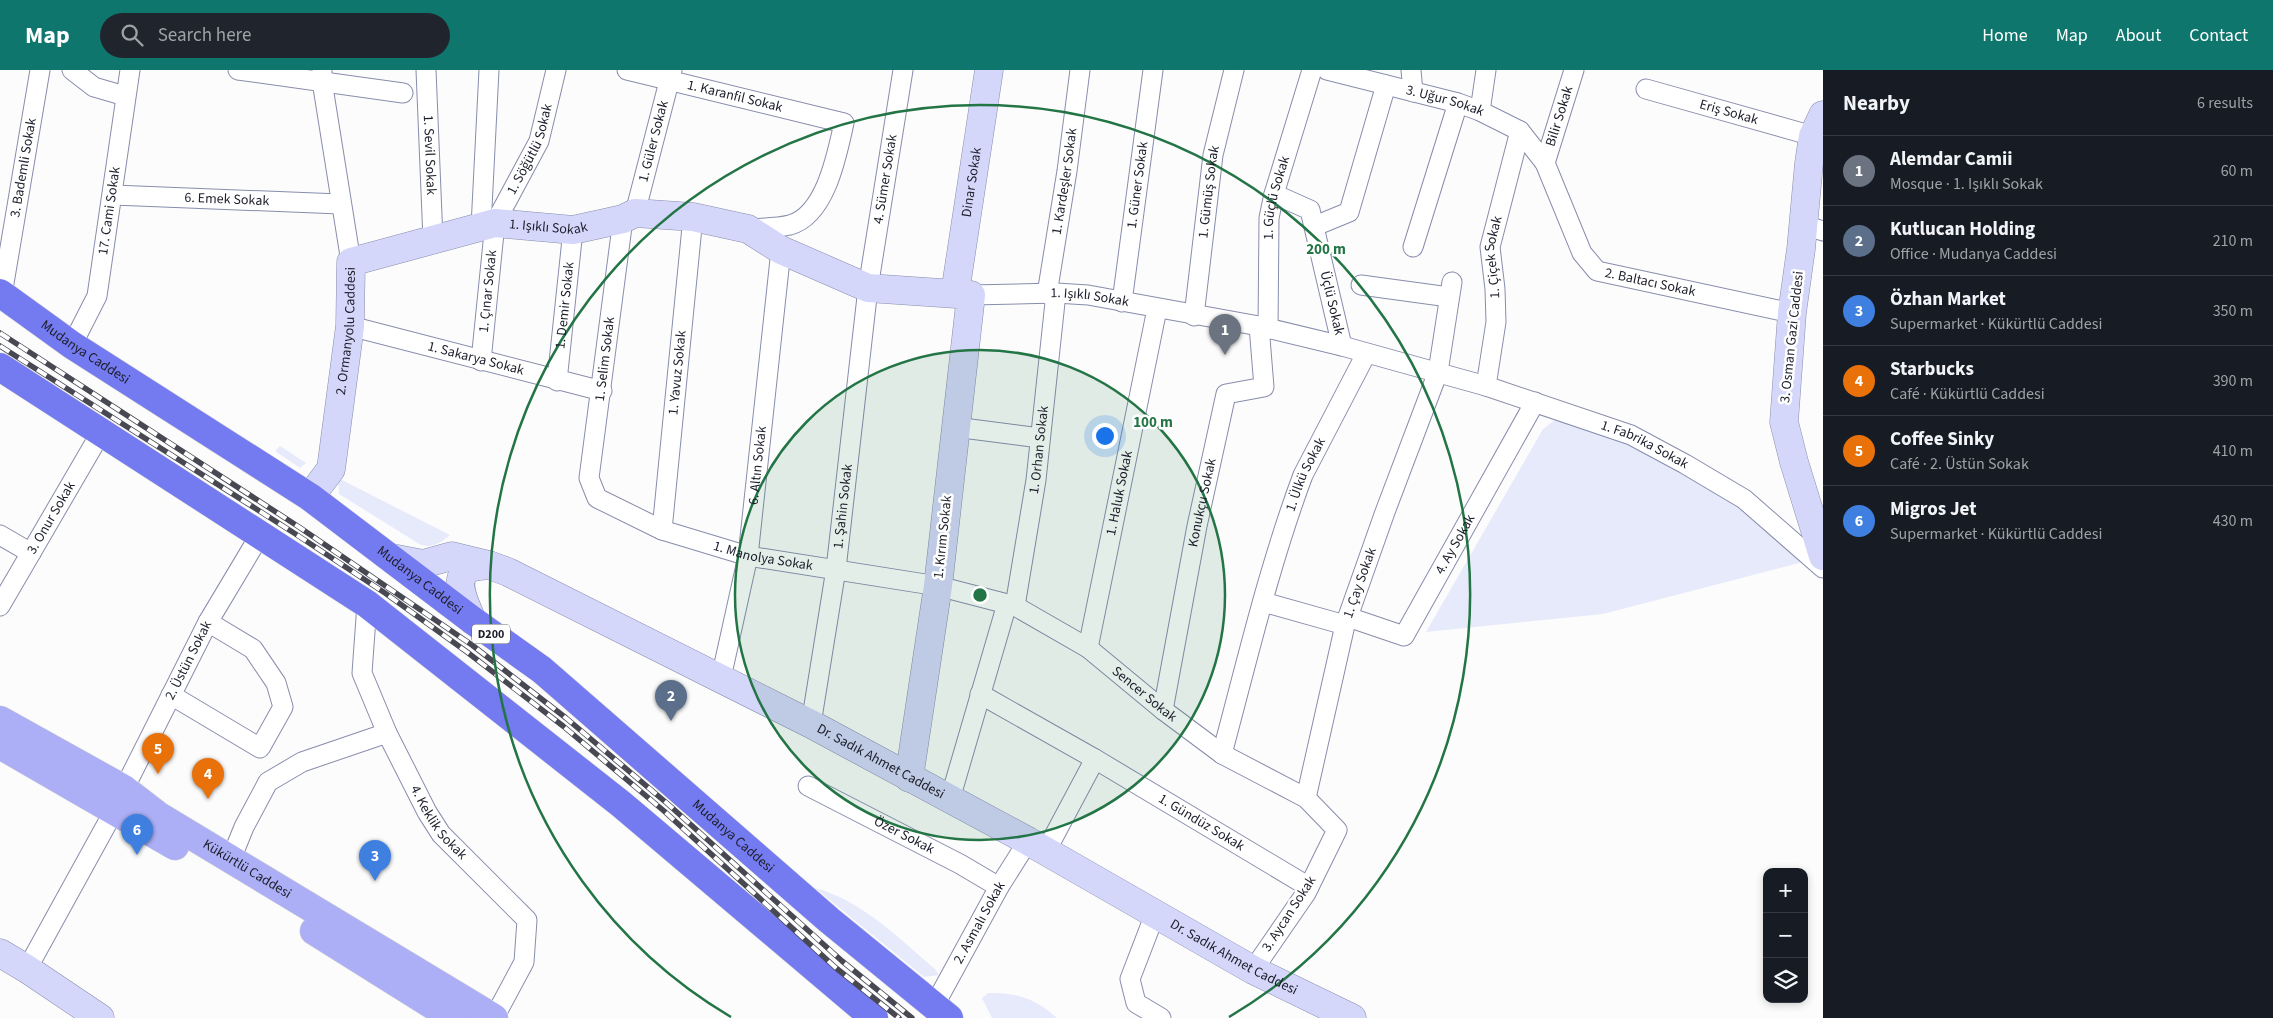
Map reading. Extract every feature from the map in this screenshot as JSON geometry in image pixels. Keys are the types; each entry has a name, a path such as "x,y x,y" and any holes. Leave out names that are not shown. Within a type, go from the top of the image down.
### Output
{"highway":[{"name":"Mudanya Caddesi","path":"1,294 72,345 310,497 472,620 542,670 829,920 941,1012"},
{"path":"0,367 102,431 367,604 621,804 874,1018"}],"main road":[{"name":"Kükürtlü Caddesi","path":"0,720 226,875 439,1014"},
{"name":"Kükürtlü Caddesi","path":"0,745 119,800 160,816 494,1018"}],"street":[{"name":"3. Bademli Sokak","path":"1,294 40,70"},
{"path":"72,70 94,87 125,96"},
{"name":"17. Cami Sokak","path":"72,345 97,296 130,70"},
{"path":"238,70 322,76 403,93"},
{"name":"1. Sevil Sokak","path":"426,70 433,240"},
{"name":"1. Çınar Sokak","path":"481,361 488,225 489,70"},
{"name":"1. Söğütlü Sokak","path":"488,225 539,141 556,70"},
{"name":"1. Karanfil Sokak","path":"627,70 670,75 844,123"},
{"name":"4. Sümer Sokak","path":"868,288 903,70"},
{"name":"Dinar Sokak","path":"963,294 989,70"},
{"name":"1. Kardeşler Sokak","path":"1051,294 1080,70"},
{"name":"1. Güner Sokak","path":"1122,302 1153,70"},
{"name":"1. Gümüş Sokak","path":"1194,316 1213,155 1234,70"},
{"name":"1. Güçlü Sokak","path":"1264,328 1269,226 1274,194 1312,70"},
{"name":"3. Uğur Sokak","path":"1327,70 1348,73 1480,110 1520,131 1545,163"},
{"path":"1412,70 1413,92"},
{"path":"1480,110 1486,70"},
{"name":"Bilir Sokak","path":"1545,163 1574,70"},
{"name":"1. Güler Sokak","path":"629,216 670,75"},
{"name":"2. Ormanyolu Caddesi","path":"310,497 331,469 350,326 351,262 340,204 322,76"},
{"path":"1315,226 1350,212 1386,85"},
{"name":"Eriş Sokak","path":"1646,89 1818,126"},
{"path":"1413,247 1458,103"},
{"name":"1. Işıklı Sokak","path":"351,262 488,225 573,230 629,216 693,217 748,229 792,224 812,213 836,162 844,123"},
{"name":"3. Osman Gazi Caddesi","path":"1818,126 1813,228 1792,313 1784,422 1794,462 1823,556"},
{"name":"1. Çiçek Sokak","path":"1486,386 1496,322 1495,289 1490,247 1520,131"},
{"name":"2. Baltacı Sokak","path":"1545,163 1582,253 1597,272 1792,313"},
{"name":"Üçlü Sokak","path":"1274,194 1310,210 1342,346"},
{"name":"6. Emek Sokak","path":"112,195 340,204"},
{"name":"1. Selim Sokak","path":"598,498 589,478 629,216"},
{"name":"1. Yavuz Sokak","path":"662,530 693,217"},
{"name":"1. Işıklı Sokak","path":"748,229 781,250 868,288 963,294 1088,295 1264,328 1342,346 1438,372"},
{"name":"1. Demir Sokak","path":"558,380 573,230"},
{"name":"6. Altın Sokak","path":"721,678 748,556 781,250"},
{"name":"1. Çay Sokak","path":"1306,798 1347,621 1384,512 1438,372 1451,290 1360,285"},
{"name":"1. Şahin Sokak","path":"811,724 836,569 868,288"},
{"name":"1. Kırım Sokak","path":"909,778 938,586 955,427 963,294"},
{"name":"1. Orhan Sokak","path":"950,799 980,694 1011,605 1036,480 1051,294"},
{"name":"1. Haluk Sokak","path":"1088,648 1157,309"},
{"name":"1. Sakarya Sokak","path":"350,326 602,391"},
{"name":"Konukçu Sokak","path":"1163,710 1197,526 1226,394 1264,387 1264,328"},
{"name":"1. Ülkü Sokak","path":"1222,754 1263,602 1303,475 1366,354"},
{"name":"1. Fabrika Sokak","path":"1438,372 1486,386 1631,435 1744,499 1823,568"},
{"name":"4. Ay Sokak","path":"1347,621 1404,636 1535,402"},
{"path":"955,427 1040,438"},
{"name":"3. Onur Sokak","path":"0,606 102,431"},
{"name":"1. Manolya Sokak","path":"598,498 662,530 748,556 938,586"},
{"path":"0,535 31,553"},
{"name":"2. Üstün Sokak","path":"27,969 119,800 208,622 260,535"},
{"name":"Dr. Sadık Ahmet Caddesi","path":"392,558 423,564 452,556 489,565 508,572 811,724 1037,846 1253,970 1352,1018"},
{"path":"472,620 461,592 461,579 465,571 474,567 489,565"},
{"name":"Sencer Sokak","path":"938,586 1011,605 1088,648 1163,710 1222,754 1306,798 1337,830"},
{"path":"1263,602 1347,621"},
{"name":"4. Keklik Sokak","path":"367,604 362,673 387,734 426,812 441,834 527,920 524,962 494,1018"},
{"path":"170,695 260,748 283,707 276,683 253,649 208,622"},
{"name":"1. Gündüz Sokak","path":"980,694 1094,759 1309,887"},
{"path":"231,859 244,827 268,782 302,762 387,734"},
{"path":"1037,846 1094,759"},
{"name":"Özer Sokak","path":"808,786 960,864 999,887"},
{"name":"3. Aycan Sokak","path":"1253,970 1309,887 1337,830"},
{"name":"2. Asmalı Sokak","path":"941,1012 999,887 1037,846"},
{"path":"1155,914 1130,979 1136,1004 1161,1018"},
{"path":"0,953 100,1018"}],"shaded area":[{"path":"1556,419 1636,444 1696,475 1811,560 1603,614 1426,632 1543,429"},
{"path":"280,446 306,463 300,468 275,451"},
{"path":"338,478 450,535 437,544 430,546 421,545 339,494"},
{"path":"815,888 832,894 864,911 908,945 935,969 939,975 924,977"},
{"path":"988,993 1017,995 1033,1001 1057,1018 992,1018 982,998"}],"railway":[{"path":"0,333 299,527 472,645 566,718 669,805 842,961 912,1018"},
{"path":"0,346 294,533 385,593 467,652 563,726 664,811 836,968 899,1018"}],"place":[{"name":"Alemdar Camii","path":"1225,355"},
{"name":"Kutlucan Holding","path":"671,721"},
{"name":"Coffee Sinky","path":"158,774"},
{"name":"Starbucks","path":"208,799"},
{"name":"Migros Jet","path":"137,855"},
{"name":"Özhan Market","path":"375,881"}]}
